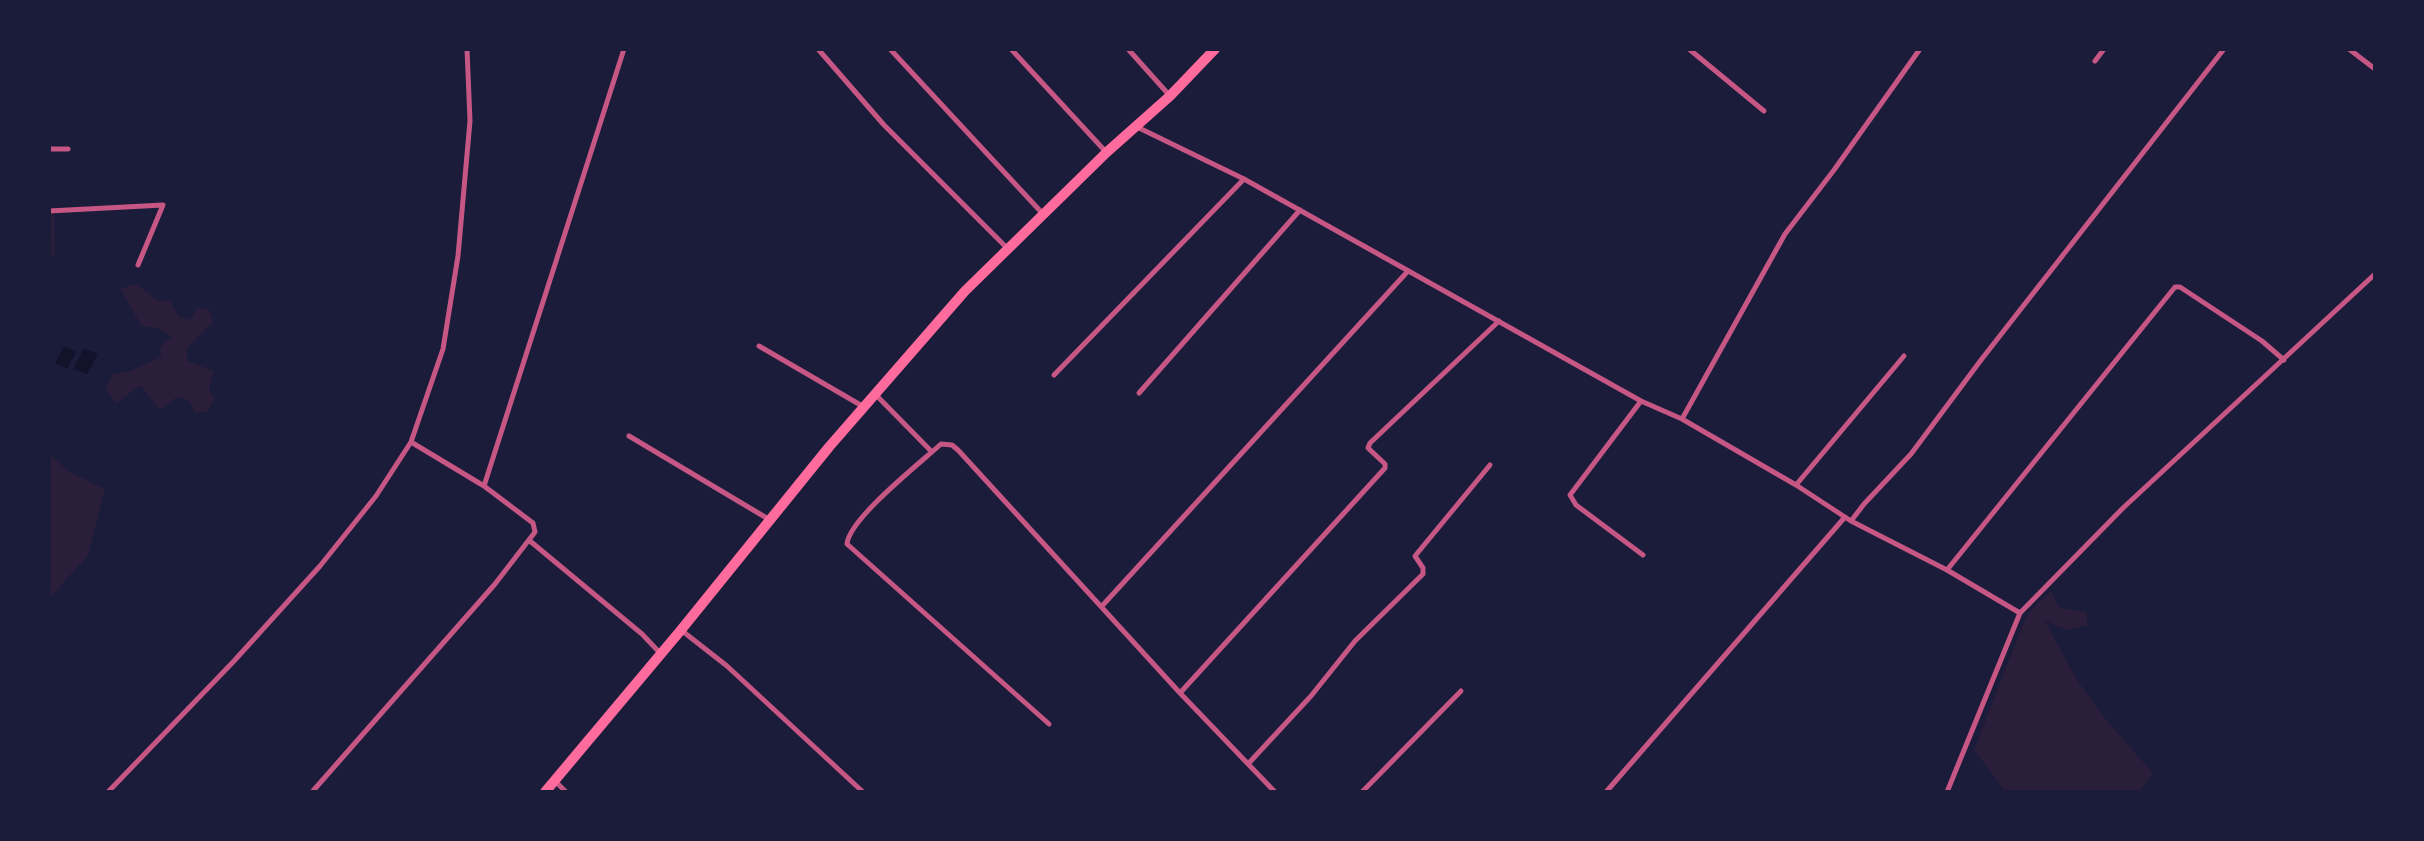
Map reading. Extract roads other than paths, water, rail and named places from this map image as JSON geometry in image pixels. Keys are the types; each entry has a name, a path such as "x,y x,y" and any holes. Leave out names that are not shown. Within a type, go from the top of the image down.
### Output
{"highway":[{"path":"545,792 864,407 957,300 1107,152 1170,96 1215,49"}],"street":[{"path":"108,792 234,661 320,566 376,496 411,442 443,349 457,256 470,121 467,49"},
{"path":"484,486 624,49"},
{"path":"818,49 884,125 1008,249"},
{"path":"890,49 1043,214"},
{"path":"1011,49 1107,152"},
{"path":"1128,49 1170,96"},
{"path":"1689,49 1764,111"},
{"path":"1682,419 1785,234 1920,49"},
{"path":"2095,61 2104,49"},
{"path":"1851,521 1911,454 2224,49"},
{"path":"2349,49 2375,69"},
{"path":"1135,126 1244,179 1641,401 1682,419 1796,485 1851,521 1947,570 2020,613"},
{"path":"49,149 68,149"},
{"path":"1054,374 1244,179"},
{"path":"49,211 163,205 138,265"},
{"path":"1139,393 1300,210"},
{"path":"1102,606 1408,271"},
{"path":"1947,792 2020,613 2123,508 2375,274"},
{"path":"1947,570 2175,287 2180,287 2262,341 2284,360"},
{"path":"1180,692 1385,468 1385,464 1368,448 1370,443 1499,321"},
{"path":"759,346 864,407"},
{"path":"1796,485 1903,356"},
{"path":"875,394 932,452"},
{"path":"1641,401 1570,495 1576,505 1643,555"},
{"path":"629,436 770,520"},
{"path":"312,792 535,532 533,523 484,486 411,442"},
{"path":"1049,724 847,544 848,536 874,505 941,444 952,445 958,450 1275,792"},
{"path":"1248,764 1311,696 1354,641 1423,574 1423,568 1415,556 1490,465"},
{"path":"1606,792 1845,517"},
{"path":"530,541 642,634 661,654"},
{"path":"681,630 727,666 863,792"},
{"path":"1362,792 1461,691"},
{"path":"555,781 566,792"}]}
